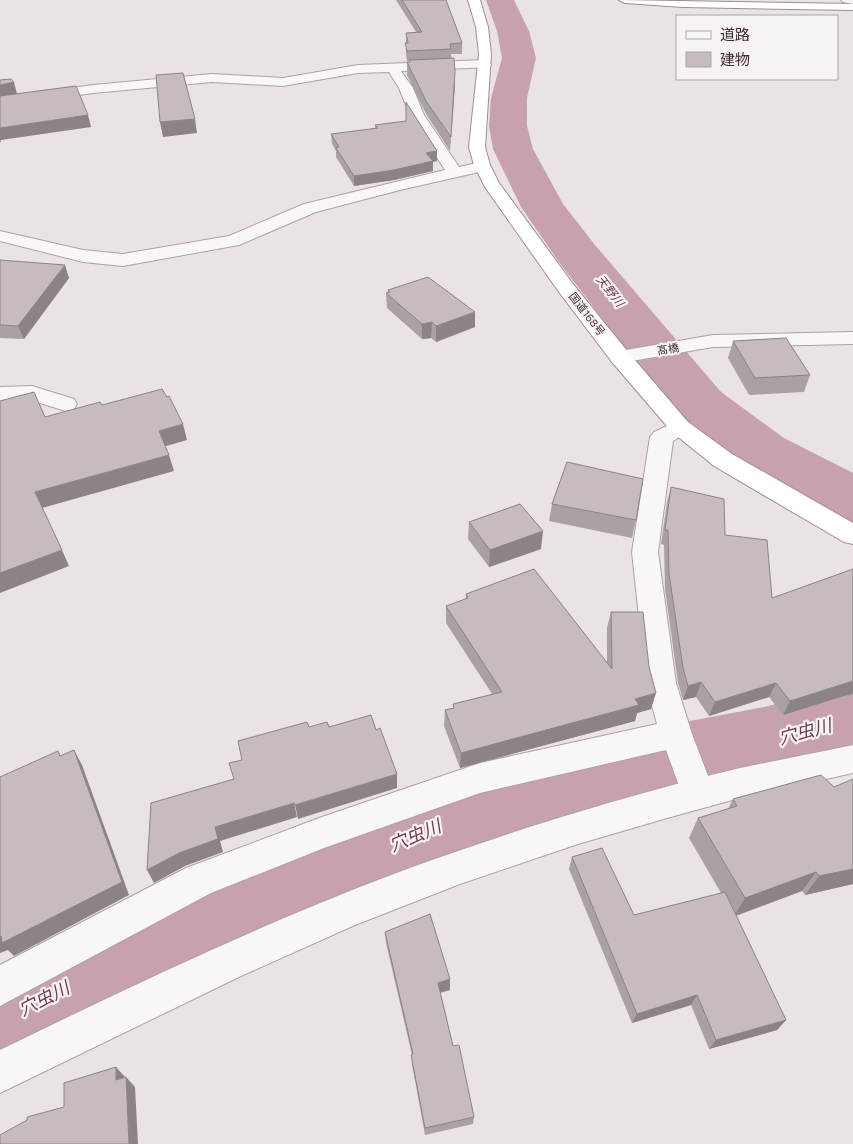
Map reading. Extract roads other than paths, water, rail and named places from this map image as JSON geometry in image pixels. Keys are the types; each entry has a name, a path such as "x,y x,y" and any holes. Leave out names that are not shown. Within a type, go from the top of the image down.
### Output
{"highway":[{"name":"国道168号","path":"474,0 480,14 485,39 486,64 476,142 482,167 491,184 566,288 680,427 723,460 853,535"},
{"path":"625,0 853,8"}],"street":[{"path":"847,0 853,1"},
{"path":"0,102 121,86 221,78 282,82 348,71 392,67 486,64"},
{"path":"392,67 406,88 417,115 455,173"},
{"path":"0,236 83,256 123,260 233,241 310,208 398,185 482,167"},
{"name":"髙橋","path":"622,357 713,341 853,338"},
{"path":"0,394 32,393 66,404"},
{"path":"680,427 662,437 645,552 661,683 676,734 698,794"},
{"path":"0,986 199,880 322,833 480,778 676,734"},
{"path":"0,1072 174,986 348,910 460,867 560,834 698,794 849,765"}],"waterway":[{"name":"天野川","path":"500,0 513,31 519,58 509,98 508,126 513,149 543,207 578,255 700,405 762,452 853,500"},
{"name":"穴虫川","path":"0,1021 63,988 442,824 584,780 764,743 853,719"}]}
